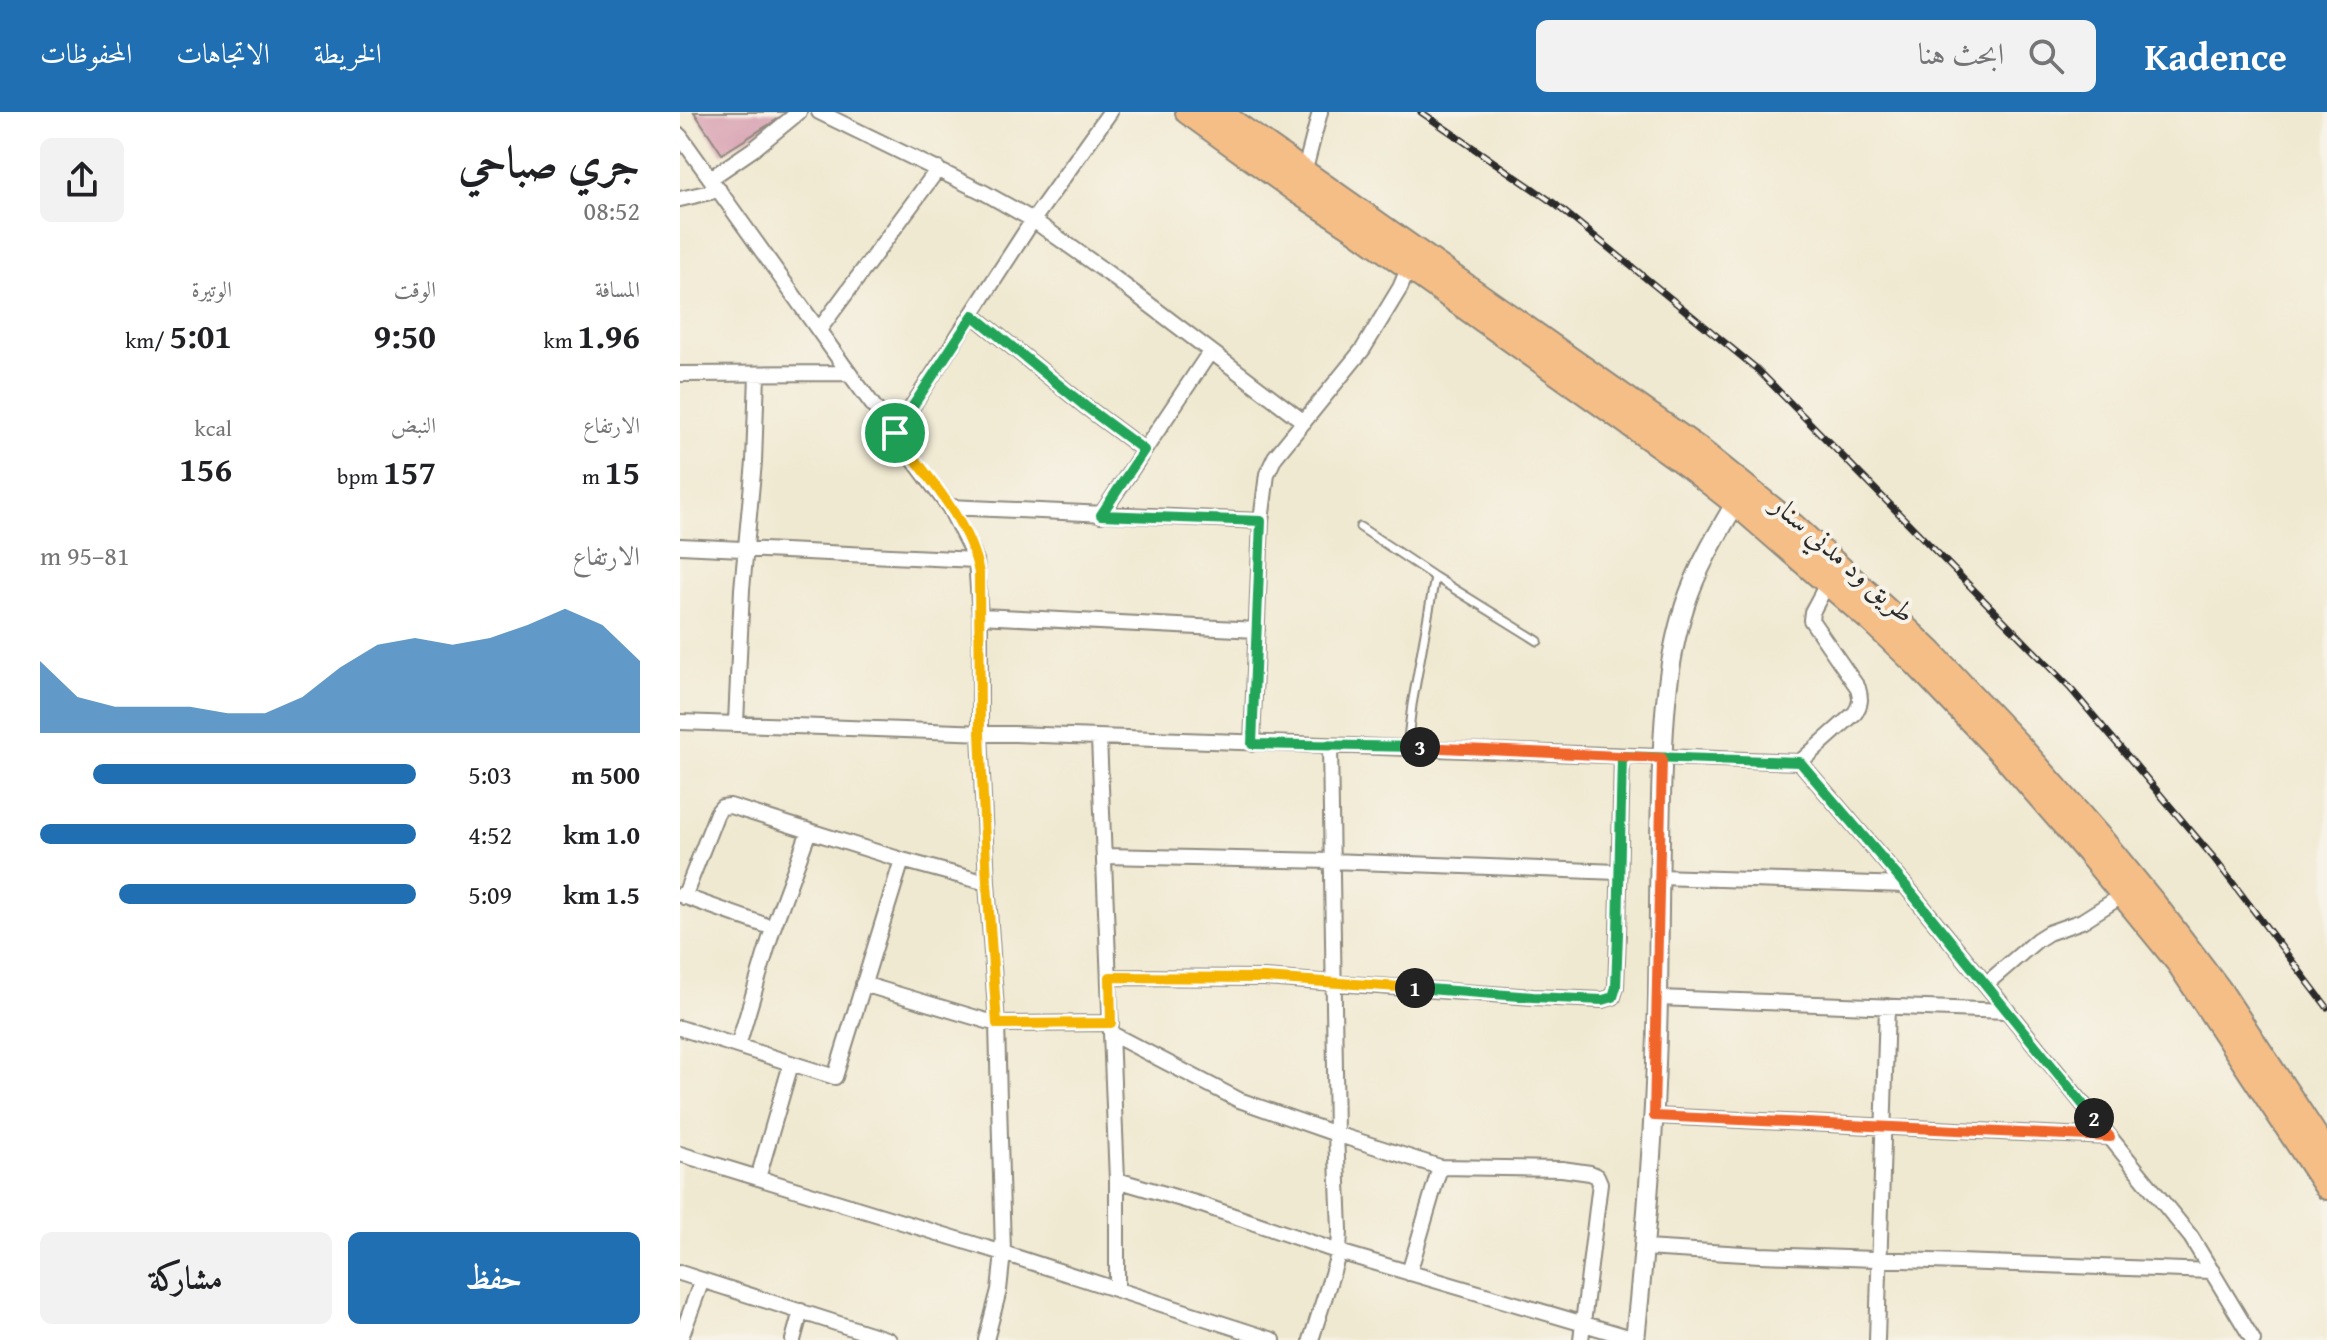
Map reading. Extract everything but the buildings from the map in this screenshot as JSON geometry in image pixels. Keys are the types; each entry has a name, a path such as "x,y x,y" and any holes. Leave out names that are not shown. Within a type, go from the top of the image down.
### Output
{"highway":[{"name":"طريق ود مدني سنار","path":"1188,112 1300,182"},
{"name":"طريق ود مدني سنار","path":"1218,112 1354,228 1412,259 1638,429 1793,526 1931,653 2077,811 2193,953 2327,1154"},
{"name":"طريق ود مدني سنار","path":"1740,494 1828,582 1896,643 1963,711 2054,812 2179,963 2327,1187"}],"street":[{"path":"680,199 715,184 799,112"},
{"path":"819,112 938,169 1033,220 1304,422"},
{"path":"895,433 1033,220 1110,112"},
{"path":"1300,182 1320,112"},
{"path":"680,136 949,507 976,560 980,616 980,733 997,1024 1003,1253 999,1290 986,1340"},
{"path":"819,330 938,169"},
{"path":"1252,744 1261,521 1267,474 1275,457 1363,349 1400,288 1412,259"},
{"path":"973,315 1144,450"},
{"path":"1101,515 1210,352"},
{"path":"680,374 849,373"},
{"path":"736,723 757,374"},
{"path":"1117,1180 1202,1205 1582,1332 1635,1340 1654,1116 1662,758 1667,692 1677,630 1699,569 1740,494"},
{"path":"949,507 1261,521"},
{"path":"680,546 976,560"},
{"path":"680,722 1800,762 1860,705 1858,688 1811,620 1828,582"},
{"path":"980,616 1257,630"},
{"path":"1099,738 1117,1180 1117,1290"},
{"path":"1311,1340 1339,1252 1330,746"},
{"path":"1110,977 1264,978 1533,997 1603,1000 1613,997 1617,974 1622,756"},
{"path":"1800,762 1905,885 2191,1237 2253,1340"},
{"path":"773,928 682,896 722,807 730,806 987,883"},
{"path":"738,1046 773,928 809,831"},
{"path":"1105,856 1618,872"},
{"path":"680,1028 835,1077 902,860"},
{"path":"1659,877 1905,885"},
{"path":"1986,984 2037,940 2082,921 2123,895"},
{"path":"863,984 997,1024 1112,1029 1239,1100 1440,1167 1562,1169 1597,1176 1600,1183 1582,1332"},
{"path":"1658,998 2007,1011"},
{"path":"1877,1340 1887,1006"},
{"path":"758,1178 791,1064"},
{"path":"1654,1116 2110,1137"},
{"path":"680,1154 1273,1340"},
{"path":"1409,1273 1440,1167"},
{"path":"1645,1248 2212,1271"},
{"path":"680,1273 889,1340"},
{"path":"680,1340 702,1280"},
{"path":"793,1340 801,1311"}],"lane":[{"path":"1360,527 1538,641"},
{"path":"1407,747 1435,577"}],"railway":[{"path":"1421,112 1555,204 1757,369 2070,688 2213,857 2327,1007"}],"route":[{"path":"895,433 949,507 973,549 979,573 980,733 997,1024 1111,1023 1110,977 1264,978 1533,997 1603,1000 1613,997 1618,934 1622,756 1800,762 1905,885 2110,1137 1654,1116 1662,758 1622,756 1407,747 1252,744 1261,521 1101,515 1144,450 973,315 895,433"}]}
